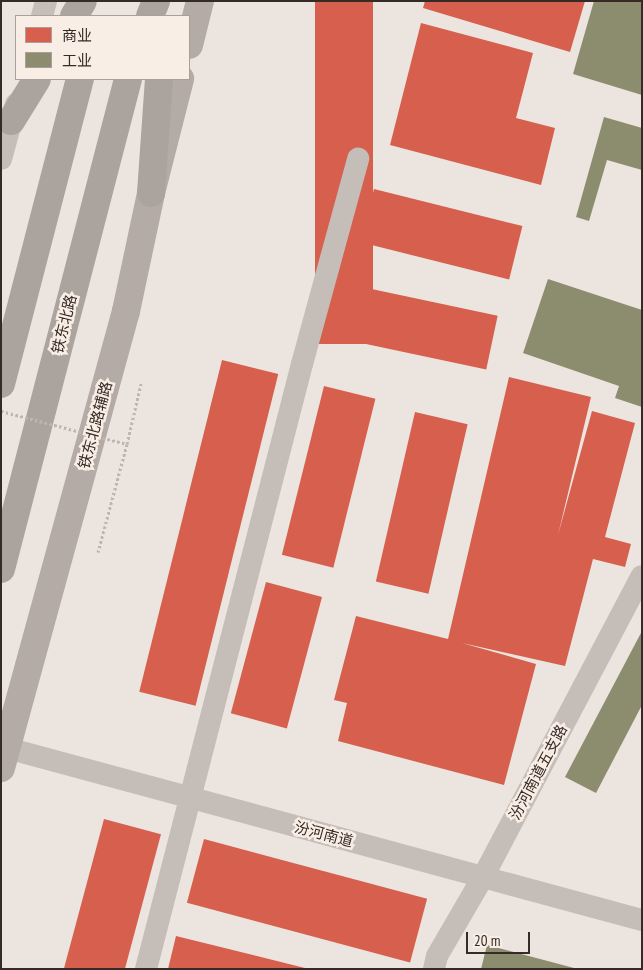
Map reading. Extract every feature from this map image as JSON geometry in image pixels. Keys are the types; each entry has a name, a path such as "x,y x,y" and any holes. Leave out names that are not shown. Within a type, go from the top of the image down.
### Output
{"highway":[{"path":"75,15 83,1"},
{"path":"96,15 100,1"},
{"path":"150,15 156,1"},
{"path":"164,15 165,1"},
{"path":"11,121 36,80"},
{"path":"1,384 80,80"},
{"name":"铁东北路","path":"1,569 128,80"},
{"path":"151,193 159,80"}],"main road":[{"path":"190,41 200,1"},
{"name":"铁东北路辅路","path":"4,758 126,311 151,193 180,80"}],"street":[{"path":"42,15 46,1"},
{"path":"1,159 24,80"},
{"path":"146,969 302,364 358,159"},
{"name":"汾河南道五支路","path":"434,969 437,956 483,877 642,576"},
{"name":"汾河南道","path":"4,758 191,798 642,920"}],"path":[{"path":"98,552 142,384"},
{"path":"1,411 127,444"}],"building: 商业":[{"path":"315,1 373,1 373,344 315,344"},
{"path":"425,1 585,1 570,52 423,8"},
{"path":"421,23 533,53 516,118 555,128 541,185 390,145"},
{"path":"374,189 522,226 509,279 361,242"},
{"path":"348,284 498,316 486,370 337,338"},
{"path":"222,360 278,374 196,706 139,692"},
{"path":"509,377 591,397 558,535 592,411 635,423 605,537 631,544 625,567 593,559 565,666 462,643 536,664 504,785 338,741 347,703 334,700 356,616 448,639"},
{"path":"324,386 375,399 333,568 282,555"},
{"path":"415,412 468,424 428,594 376,582"},
{"path":"266,582 322,597 287,728 231,713"},
{"path":"104,819 161,834 125,969 64,969"},
{"path":"204,839 427,899 410,963 187,903"},
{"path":"176,936 305,968 305,969 168,969"}],"building: 工业":[{"path":"594,1 642,1 642,95 573,74"},
{"path":"604,117 642,128 642,170 607,160 589,221 576,217"},
{"path":"548,279 642,310 642,407 615,398 619,386 523,353"},
{"path":"642,631 642,705 596,793 565,777"},
{"path":"487,945 574,968 481,969"}]}
